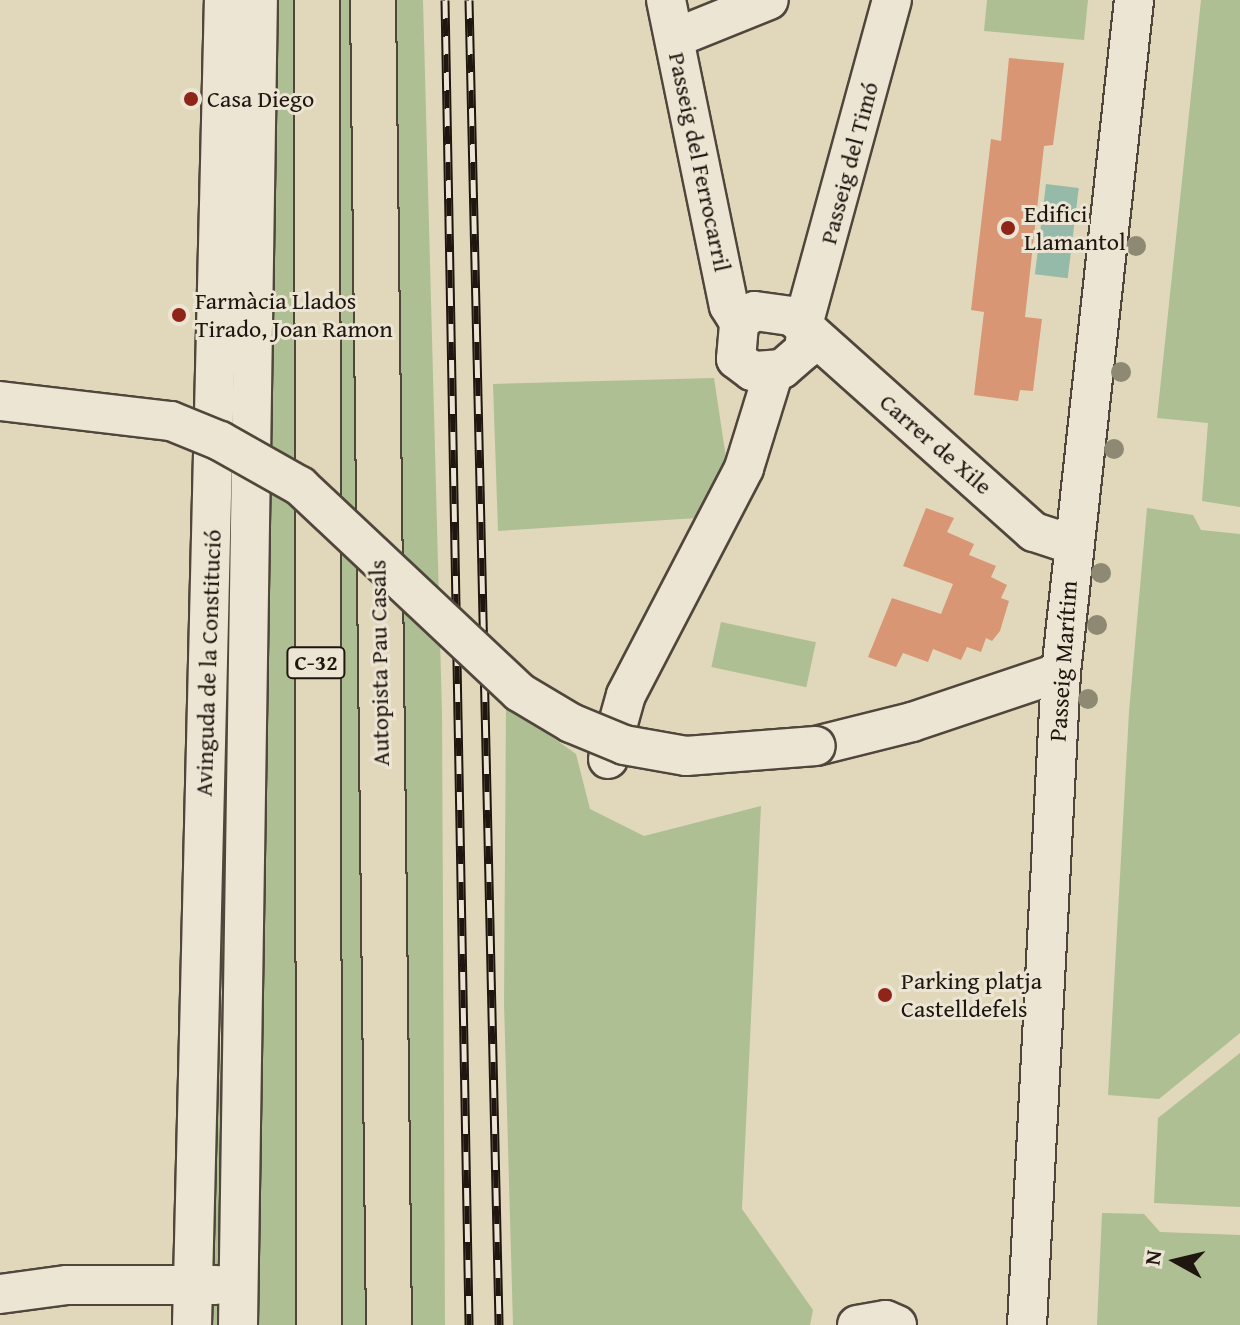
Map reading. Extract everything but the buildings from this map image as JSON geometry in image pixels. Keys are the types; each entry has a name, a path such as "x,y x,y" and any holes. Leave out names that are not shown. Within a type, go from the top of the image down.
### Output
{"highway":[{"name":"C-32","path":"317,0 319,1325"},
{"name":"Autopista Pau Casals","path":"373,0 389,1325"}],"street":[{"name":"Avinguda de la Constitució","path":"192,1325 189,1286 224,0"},
{"name":"Avinguda de la Constitució","path":"238,1325 258,0"},
{"name":"Passeig del Ferrocarril","path":"666,0 738,340"},
{"path":"675,38 769,0"},
{"name":"Passeig del Timó","path":"804,329 892,0"},
{"name":"Passeig Marítim","path":"1027,1325 1061,672 1072,544 1134,0"},
{"path":"729,491 741,406 738,340 755,311 778,312 804,329 804,350 796,360 774,371 752,371 738,340"},
{"name":"Carrer de Xile","path":"804,329 1034,532 1072,544"},
{"path":"608,759 626,695 729,491 744,468 774,371"},
{"path":"0,401 171,421 220,441 287,479 519,692 571,723 624,745 686,756 816,746 912,722 1061,672"},
{"path":"0,1294 67,1285 239,1285"},
{"path":"857,1325 886,1320 897,1325"}],"shaded area":[{"path":"246,0 423,0 442,713 445,1325 208,1325 235,735"},
{"path":"987,0 1088,0 1084,40 984,31"},
{"path":"1201,0 1240,0 1240,507 1202,501 1208,423 1157,418"},
{"path":"1046,184 1079,188 1068,278 1035,274"},
{"path":"714,378 726,458 697,518 498,531 493,384"},
{"path":"1147,508 1193,515 1201,530 1240,534 1240,1033 1159,1099 1108,1095 1129,712"},
{"path":"721,622 816,642 806,687 711,667"},
{"path":"506,704 576,754 590,809 644,836 761,806 742,1209 813,1310 810,1325 513,1325 504,1003"},
{"path":"1240,1053 1240,1207 1154,1203 1158,1118"},
{"path":"1102,1213 1144,1214 1160,1232 1240,1235 1240,1325 1097,1325"}],"railway":[{"path":"445,0 469,1325"},
{"path":"469,0 499,1325"}],"place":[{"name":"Casa Diego","path":"191,99"},
{"name":"Edifici Llamantol","path":"1008,228"},
{"name":"Farmàcia Llados Tirado, Joan Ramon","path":"179,315"},
{"name":"Parking platja Castelldefels","path":"885,995"}]}
